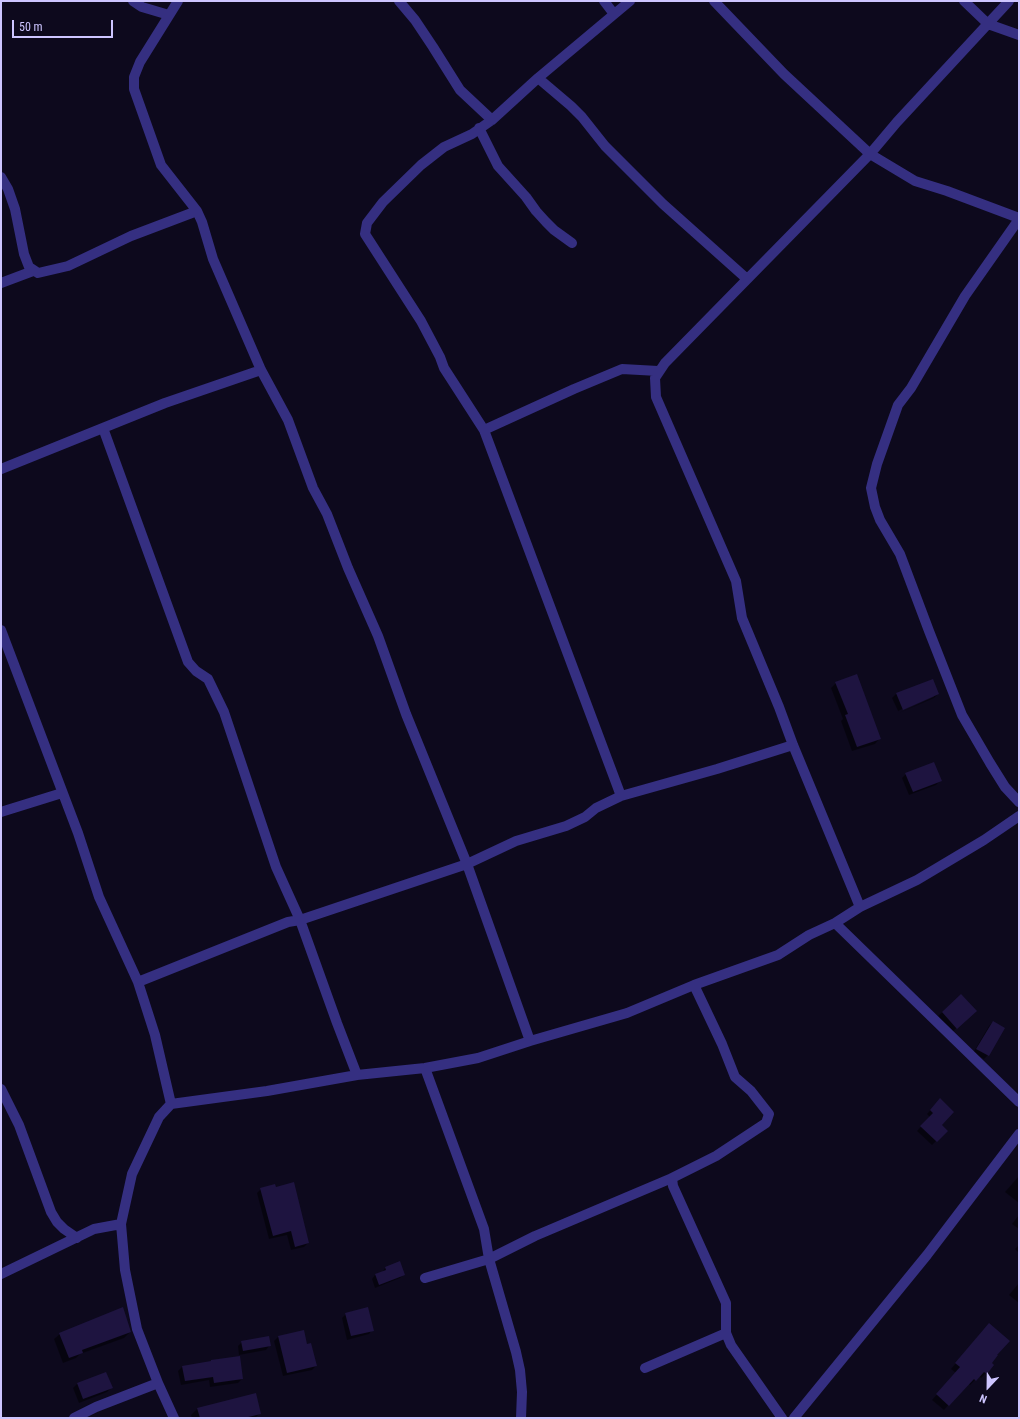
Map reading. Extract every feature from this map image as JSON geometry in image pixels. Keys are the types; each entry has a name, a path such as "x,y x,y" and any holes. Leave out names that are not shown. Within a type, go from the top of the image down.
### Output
{"street":[{"path":"133,1 142,7 169,15"},
{"path":"178,1 140,62 134,77 134,89 161,165 197,211 202,222 213,259 261,370 288,420 313,488 327,514 348,568 378,636 406,714 466,864 530,1041"},
{"path":"399,1 415,20 460,90 492,120"},
{"path":"604,1 614,14"},
{"path":"621,796 484,430 444,368 440,357 421,322 365,234 367,223 384,202 416,170 444,147 472,134 492,120 538,78 630,1"},
{"path":"714,1 784,74 870,154 915,181 947,191 1019,218 965,296 911,388 898,405 877,464 871,488 875,507 880,520 900,554 962,715 1005,787 1019,802"},
{"path":"964,1 988,24 1019,35"},
{"path":"860,907 742,618 736,581 656,397 655,378 665,363 870,154 1009,1"},
{"path":"538,78 582,117 605,146 663,204 747,279"},
{"path":"479,128 498,166 550,226 572,243"},
{"path":"1,177 8,190 15,209 24,254 30,267 33,271 38,273 68,266 131,236 197,211"},
{"path":"1,283 33,271"},
{"path":"484,430 622,369 658,372"},
{"path":"1,469 165,403 261,370"},
{"path":"103,428 188,662 196,671 208,679 224,712 276,867 300,920 357,1075"},
{"path":"1,630 78,833 99,897 138,982 155,1035 170,1104"},
{"path":"138,982 288,922 300,920 466,864 516,841 566,826 585,817 596,808 621,796 793,746"},
{"path":"1,812 62,793"},
{"path":"174,1418 158,1383 137,1328 125,1270 121,1224 132,1174 159,1117 170,1104 267,1092 357,1075 425,1068 478,1058 627,1012 694,985 778,955 809,935 835,923 860,907 917,880 984,840 1019,816"},
{"path":"835,923 1019,1102"},
{"path":"425,1278 489,1259 535,1236 672,1178 716,1156 766,1123 768,1114 751,1091 735,1077 722,1044 694,985"},
{"path":"425,1068 484,1229 489,1259 517,1358 522,1392 521,1418"},
{"path":"1,1089 19,1125 50,1212 56,1222 77,1238"},
{"path":"794,1418 927,1255 1019,1134"},
{"path":"672,1178 674,1186 726,1303 726,1333 731,1345 782,1418"},
{"path":"1,1274 94,1230 121,1224"},
{"path":"645,1368 726,1333"},
{"path":"74,1418 96,1407 158,1383"}],"building":[{"path":"857,674 881,739 857,747 845,715 848,714 835,682"},
{"path":"933,679 939,694 903,710 896,693"},
{"path":"934,762 942,781 913,792 905,773"},
{"path":"961,994 977,1011 957,1029 942,1012"},
{"path":"993,1021 1005,1028 989,1056 976,1049"},
{"path":"940,1098 954,1112 942,1125 948,1131 937,1142 920,1126 933,1113 930,1110"},
{"path":"294,1182 309,1243 295,1247 291,1231 273,1236 260,1188 275,1184 276,1187"},
{"path":"400,1261 405,1275 379,1285 375,1274 386,1270 385,1267"},
{"path":"123,1307 131,1332 82,1350 83,1353 69,1358 59,1333"},
{"path":"368,1307 374,1331 351,1336 345,1313"},
{"path":"989,1323 1010,1341 997,1355 992,1363 994,1365 987,1374 984,1372 976,1381 974,1379 949,1406 936,1394 960,1367 955,1363"},
{"path":"304,1330 307,1344 311,1343 317,1366 287,1373 278,1336"},
{"path":"269,1336 271,1346 243,1351 241,1341"},
{"path":"240,1356 243,1379 214,1383 213,1377 185,1381 182,1366"},
{"path":"106,1372 113,1388 83,1399 77,1383"},
{"path":"256,1393 261,1414 244,1418 200,1418 197,1408"}]}
